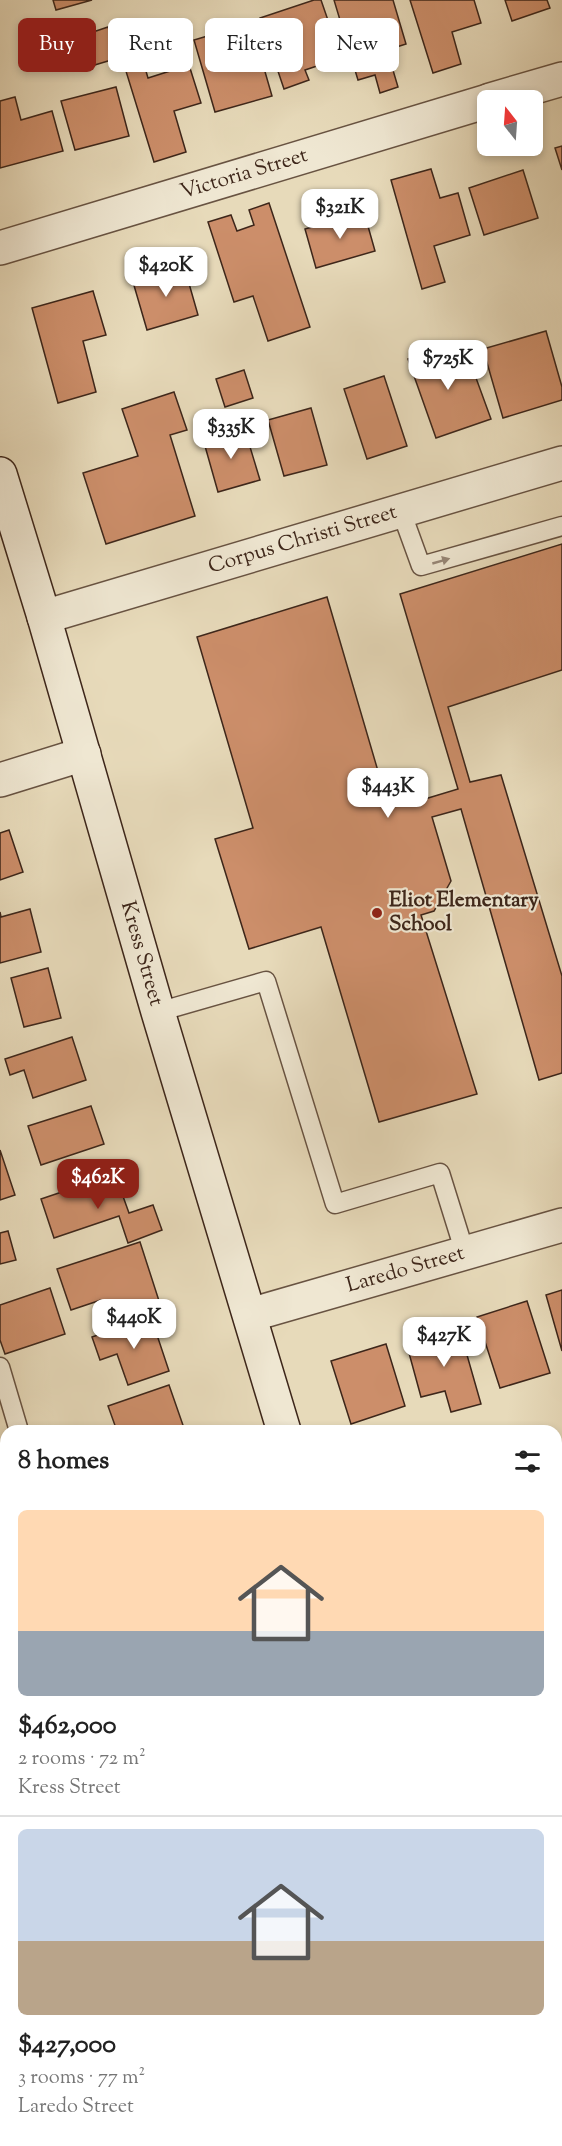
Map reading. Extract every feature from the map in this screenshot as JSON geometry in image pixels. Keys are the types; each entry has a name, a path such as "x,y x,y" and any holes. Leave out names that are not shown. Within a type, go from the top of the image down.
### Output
{"street":[{"name":"Victoria Street","path":"526,90 562,79"},
{"name":"Victoria Street","path":"0,248 477,105"},
{"name":"Corpus Christi Street","path":"44,617 562,463"},
{"name":"Kress Street","path":"0,474 282,1425"},
{"path":"0,780 84,754"},
{"name":"Laredo Street","path":"250,1315 562,1225"}],"lane":[{"path":"401,511 421,566 562,526"},
{"path":"158,1012 266,981 335,1204 440,1173 465,1253"},
{"path":"0,1367 17,1425"}],"building":[{"path":"53,0 92,0 56,10"},
{"path":"314,0 321,0 327,18 315,18 315,67 305,70 309,80 284,89 278,72 303,72 303,18 260,18"},
{"path":"334,0 393,0 398,18 339,18"},
{"path":"410,0 474,0 481,23 452,32 461,64 433,73"},
{"path":"505,0 547,0 550,8 512,21"},
{"path":"399,20 406,44 399,46"},
{"path":"108,27 108,61 96,65 96,31"},
{"path":"205,37 205,72 265,72 272,96 215,112 194,40"},
{"path":"126,72 146,72 148,78 167,72 191,72 201,103 174,111 186,152 154,162"},
{"path":"356,72 394,72 398,87 380,93 375,75 358,80"},
{"path":"116,87 129,136 75,150 61,101"},
{"path":"15,97 21,120 52,111 63,151 0,168 0,101"},
{"path":"562,146 562,170 555,148"},
{"path":"431,169 440,198 458,193 470,235 434,246 445,282 422,289 391,180"},
{"path":"523,170 538,218 484,235 469,188"},
{"path":"269,203 310,327 268,341 253,296 234,302 208,222 231,215 237,231 254,225 249,210"},
{"path":"364,212 375,251 316,268 305,229"},
{"path":"184,266 198,315 147,330 133,282"},
{"path":"93,291 106,335 83,341 96,392 58,403 32,308"},
{"path":"546,331 562,387 562,400 503,418 483,349"},
{"path":"451,343 461,371 472,367 491,419 436,438 408,359"},
{"path":"244,370 253,398 225,407 216,379"},
{"path":"384,376 407,446 367,459 344,389"},
{"path":"174,392 187,430 170,435 195,516 106,544 83,473 138,456 122,409"},
{"path":"311,408 327,465 284,476 268,420"},
{"path":"244,427 260,480 218,492 203,439"},
{"path":"562,544 562,670 448,707 470,782 501,775 562,976 562,1073 539,1080 461,809 432,817 451,881 434,911 421,915 477,1094 379,1122 321,927 249,949 215,839 253,828 197,637 327,597 385,795 401,791 405,805 458,789 400,594"},
{"path":"9,830 23,872 0,880 0,833"},
{"path":"30,909 41,952 0,963 0,912 1,917"},
{"path":"48,968 61,1018 24,1027 11,978"},
{"path":"72,1037 86,1080 33,1098 24,1070 10,1075 5,1059"},
{"path":"91,1106 104,1144 41,1165 28,1126"},
{"path":"0,1150 15,1195 0,1200"},
{"path":"115,1174 129,1213 153,1205 162,1230 128,1243 119,1216 54,1238 41,1199"},
{"path":"8,1231 16,1260 0,1264 0,1233"},
{"path":"140,1242 161,1307 109,1325 101,1300 71,1310 57,1269"},
{"path":"50,1288 65,1334 5,1354 0,1340 0,1305"},
{"path":"562,1290 562,1351 546,1295"},
{"path":"527,1301 550,1373 500,1388 477,1317"},
{"path":"151,1317 169,1371 128,1385 117,1354 100,1360 92,1337"},
{"path":"459,1327 481,1404 451,1412 445,1391 421,1397 406,1342"},
{"path":"386,1344 405,1406 351,1424 331,1361"},
{"path":"169,1385 183,1425 115,1425 108,1406"}],"place":[{"name":"Eliot Elementary School","path":"377,913"}]}
